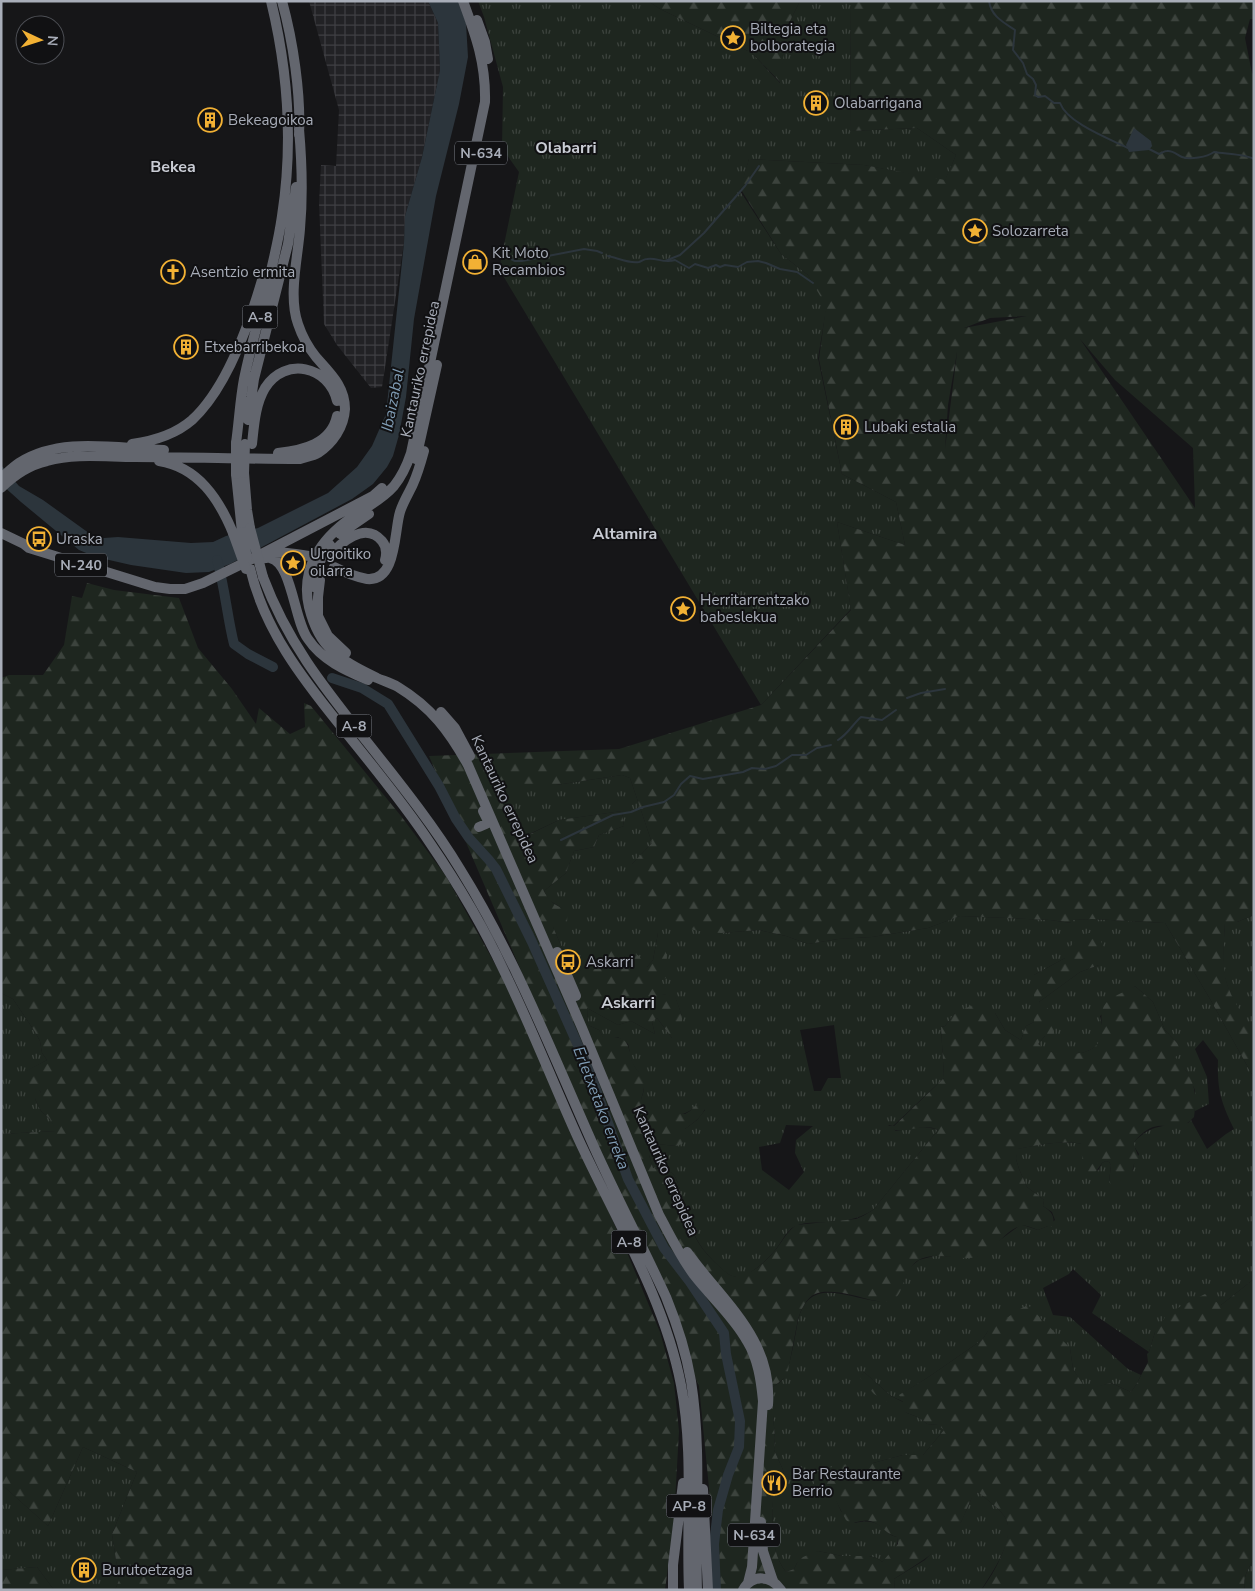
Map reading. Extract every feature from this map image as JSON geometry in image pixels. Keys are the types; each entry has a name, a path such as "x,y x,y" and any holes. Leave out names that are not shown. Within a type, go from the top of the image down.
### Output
{"highway":[{"name":"A-8","path":"271,1 282,60 287,103 288,134 285,191 278,242 244,380 244,474 241,531 264,576 273,602 291,639 327,693 414,802 460,868 513,963 595,1150 666,1297 676,1322 690,1380 697,1451"},
{"name":"A-8","path":"244,444 254,379 288,244 296,192 299,129 298,101 293,56 282,1"},
{"name":"Kantauriko errepidea","path":"463,1 481,53 486,82 485,102 411,452 403,473 393,486 378,501 335,530 321,546 312,560 307,599 314,625 330,649 350,664 397,686 424,706 443,724 468,764 582,1028 659,1215 694,1274 748,1341 756,1361 761,1382 762,1401 752,1567 746,1586"},
{"name":"Kantauriko errepidea","path":"470,1 485,42 491,92 486,127 418,455 408,477 398,490 382,505 340,534 326,550 319,563 314,586 314,597 318,616 328,636 336,645 360,662 401,682 429,702 448,719 464,744 568,977 666,1214 684,1249 734,1309 757,1344 766,1372 769,1396 760,1534 763,1551 774,1581"},
{"path":"1,488 15,476 21,467 66,457 300,458 317,454 330,443 338,433 343,420 345,410 344,398 339,384 305,342 297,322 294,302 302,175 299,129"},
{"path":"1,478 50,450 111,446 152,440 176,430 191,421 215,391 229,367 248,325 265,270 277,209 285,191"},
{"path":"249,566 283,544 373,496 388,483 396,472 405,451 422,372 437,331"},
{"path":"111,446 154,450 258,453 277,453 302,449 317,444 329,432 336,419 338,400 335,391 321,375 304,369 287,371 272,380 265,387 244,444"},
{"path":"334,567 356,576 370,579 383,574 391,562 400,511 425,450 431,393"},
{"path":"136,457 173,464 192,474 206,487 241,531 249,566"},
{"name":"A-8","path":"241,531 247,510 244,474"},
{"path":"1,528 19,541"},
{"path":"318,616 321,576 324,566 331,555 339,545 358,534 366,532 373,534 385,544 387,551 384,562 376,572 370,575 356,576"},
{"name":"N-240","path":"1,533 29,548 164,589 193,587 228,571 249,566"},
{"name":"N-240","path":"1,541 23,549 29,548"},
{"path":"249,566 278,552 309,556 283,544"},
{"path":"249,566 270,558 278,562 284,569 290,583 294,605 303,632 314,647 330,662 424,706"},
{"name":"A-8","path":"249,566 254,585 269,623 286,654 321,702 421,829 457,883 491,944 520,1004 581,1144 656,1301 676,1362 686,1423"},
{"name":"N-634","path":"468,764 467,775 488,821 479,827 500,836"},
{"path":"690,1380 697,1401 701,1440 708,1590"},
{"path":"673,1590 673,1565 684,1481 686,1423"},
{"name":"AP-8","path":"686,1423 689,1459 689,1590"},
{"name":"AP-8","path":"697,1451 697,1590"},
{"name":"N-634","path":"746,1586 761,1578 774,1581 781,1590"}],"shaded area":[{"path":"309,1 428,1 438,23 440,70 422,157 405,216 404,243 382,387 371,388 337,345 324,324 319,203 321,165 336,166 339,110"}],"green space":[{"path":"478,1 648,1 660,9 752,53 780,83 786,29 800,1 851,1 850,131 917,128 956,155 945,181 864,165 749,159 740,191 781,254 808,275 827,304 818,358 842,474 896,502 905,545 837,522 851,609 761,705 499,269 519,172 502,148 503,87"},
{"path":"648,1 800,1 786,29 781,83 752,53 660,9"},
{"path":"851,1 1254,1 1254,19 1250,19 1245,38 1254,75 1254,915 1237,922 1225,923 1224,951 1228,988 1249,1027 1254,1043 1254,1078 1165,923 1092,919 1073,920 1072,923 1050,920 960,916 928,928 872,937 838,939 808,944 786,936 759,930 721,933 698,931 682,927 631,892 632,864 652,843 630,778 622,775 556,785 500,785 506,813 514,820 524,837 559,820 622,811 624,826 599,835 594,847 574,851 566,873 544,891 554,903 568,909 567,922 553,927 575,974 606,953 620,949 627,949 630,953 638,955 647,967 653,960 658,933 666,935 666,978 662,979 662,994 675,996 682,1016 680,1039 672,1038 657,1018 652,1022 655,1034 631,1021 618,1025 587,1008 588,1025 599,1030 603,1037 617,1037 626,1042 632,1062 644,1080 641,1101 646,1113 659,1111 685,1114 698,1103 706,1105 701,1116 685,1129 685,1141 682,1144 676,1146 657,1144 649,1150 649,1155 653,1168 667,1170 674,1175 679,1185 690,1223 700,1245 711,1258 732,1276 743,1275 760,1266 796,1225 856,1219 873,1210 938,1130 925,1127 898,1130 887,1126 894,1126 944,1078 941,1027 945,1026 955,1013 973,1005 995,1013 1005,1030 1021,1040 1026,1026 1034,1022 1034,975 1065,958 1073,944 1081,937 1097,932 1104,948 1099,965 1080,972 1039,1002 1041,1006 1046,1006 1058,1023 1054,1027 1054,1035 1045,1036 1038,1044 1049,1051 1060,1054 1076,1054 1092,1049 1102,1036 1102,1013 1106,1003 1135,986 1153,1002 1165,1030 1177,1043 1182,1053 1175,1057 1193,1084 1195,1098 1194,1117 1178,1127 1153,1127 1140,1135 1134,1142 1139,1161 1134,1164 1131,1177 1117,1186 1109,1182 1111,1165 1109,1162 1102,1163 1094,1174 1082,1171 1082,1144 1058,1143 1018,1149 1016,1159 1027,1187 1044,1200 1043,1206 1051,1212 1054,1220 1053,1227 1048,1226 1038,1230 1027,1226 1020,1226 1008,1233 983,1255 977,1257 931,1256 917,1261 906,1276 898,1296 892,1300 877,1301 843,1293 821,1292 806,1301 798,1319 787,1376 773,1387 774,1450 784,1472 782,1495 773,1495 772,1500 777,1556 786,1572 794,1569 803,1557 818,1551 842,1556 869,1556 877,1558 882,1562 898,1544 897,1537 870,1521 850,1523 846,1520 836,1501 816,1488 814,1483 814,1471 851,1463 873,1463 903,1455 923,1455 944,1430 938,1425 927,1424 920,1418 907,1413 874,1394 860,1378 864,1372 891,1396 903,1402 899,1395 982,1340 988,1331 1028,1305 1070,1348 1073,1369 1086,1389 1111,1383 1131,1392 1148,1362 1147,1354 1155,1332 1168,1313 1205,1294 1221,1305 1254,1279 1254,1559 1245,1578 1245,1590 981,1590 997,1566 1008,1535 1008,1526 1006,1519 1000,1511 978,1492 970,1502 961,1522 947,1540 931,1554 894,1579 895,1590 776,1590 763,1582 754,1584 748,1590 719,1590 699,1386 429,756 619,749 761,705 851,610 837,522 905,545 896,502 842,474 819,359 826,306 808,275 781,254 740,188 749,159 864,165 945,180 956,155 917,128 850,131","holes":["1027,316 964,328 990,318","1080,339 1115,380 1193,448 1195,508","957,352 945,449 948,405"]},
{"path":"87,583 114,590 179,598 198,648 232,689 256,724 259,708 290,734 305,727 304,703 311,706 401,816 446,876 505,982 626,1250 660,1332 674,1383 679,1431 674,1520 665,1590 115,1590 119,1580 112,1534 137,1472 83,1447 48,1526 1,1484 1,1134 56,1131 50,1119 41,1111 35,1099 36,1095 41,1092 26,1082 24,1072 47,1060 42,1053 40,1041 13,999 1,993 1,678 9,675 43,675 64,645 72,596 82,598"},
{"path":"622,775 630,778 652,843 632,864 721,933 759,930 786,936 808,944 838,939 872,937 928,928 960,916 1050,920 1071,923 1073,920 1092,919 1165,923 1254,1078 1254,1279 1221,1305 1155,1332 1149,1352 1092,1313 1101,1295 1073,1269 1069,1274 1043,1288 1053,1315 1070,1317 1128,1369 1141,1375 1131,1392 1111,1383 1086,1390 1073,1369 1070,1348 988,1331 982,1340 900,1395 904,1402 891,1396 864,1372 861,1378 907,1413 920,1418 927,1424 939,1425 944,1430 923,1455 903,1455 873,1463 851,1463 816,1488 836,1500 841,1511 855,1523 873,1522 880,1525 890,1535 897,1537 897,1545 891,1554 882,1562 877,1558 869,1556 842,1556 818,1551 797,1563 794,1569 786,1572 777,1556 773,1528 772,1495 782,1495 784,1472 774,1450 773,1387 785,1377 797,1326 802,1310 809,1300 817,1295 828,1293 876,1301 884,1300 898,1294 909,1268 919,1260 934,1256 977,1257 1019,1226 1038,1230 1048,1226 1055,1220 1052,1212 1043,1206 1044,1200 1027,1187 1016,1159 1017,1149 1058,1143 1082,1144 1098,1171 1102,1163 1109,1162 1111,1165 1109,1182 1133,1170 1139,1154 1134,1146 1134,1142 1153,1129 1188,1123 1191,1120 1207,1149 1234,1129 1221,1096 1218,1080 1218,1060 1203,1040 1195,1049 1207,1077 1209,1104 1195,1111 1195,1090 1186,1071 1174,1057 1177,1043 1165,1030 1153,1002 1135,986 1100,1016 1103,1028 1102,1036 1094,1048 1079,1054 1070,1055 1044,1050 1038,1044 1045,1036 1039,1002 1080,972 1099,965 1065,958 1034,975 1034,1022 1026,1026 1021,1040 1005,1030 995,1013 955,1013 945,1026 941,1027 944,1078 893,1126 888,1125 896,1131 922,1127 938,1130 873,1210 862,1216 846,1220 805,1223 796,1226 790,1230 774,1252 751,1272 738,1277 731,1276 706,1253 697,1239 690,1224 679,1185 674,1175 667,1170 653,1168 649,1155 649,1150 657,1144 676,1146 685,1140 685,1129 697,1120 705,1110 698,1104 681,1114 646,1113 641,1105 644,1083 632,1062 628,1044 618,1037 603,1038 599,1030 588,1025 587,1008 618,1025 631,1021 655,1034 652,1022 657,1018 672,1038 682,1016 675,997 662,994 658,933 653,960 647,967 605,954 575,974 553,927 563,909 549,900 544,891 566,873 574,851 594,847 599,835 624,826 622,811 559,820 523,837 514,820 506,813 500,785 556,785","holes":["834,1025 841,1078 828,1078 821,1091 814,1091 800,1030","786,1125 813,1126 796,1140 795,1153 804,1172 789,1190 762,1170 759,1147 780,1143"]},
{"path":"1254,915 1254,1043 1226,981 1223,960 1225,922 1237,922"},
{"path":"1,993 13,999 40,1041 42,1053 47,1060 25,1072 41,1092 35,1099 41,1111 50,1119 57,1131 1,1134"},
{"path":"83,1447 137,1472 112,1534 119,1580 115,1590 54,1590 37,1567 1,1570 1,1484 48,1526"},
{"path":"978,1492 1000,1511 1006,1519 1008,1527 1006,1545 981,1590 895,1590 894,1579 925,1560 961,1522 973,1495"},
{"path":"1254,1559 1254,1590 1245,1590 1245,1578"},
{"path":"37,1567 54,1590 1,1590 1,1570"},
{"path":"758,1582 767,1583 775,1590 748,1590"}],"water":[{"name":"Ibaizabal","path":"428,1 459,1 466,23 468,57 459,104 436,196 414,319 406,397 399,435 393,456 387,467 373,484 352,499 230,564 209,572 186,573 131,565 96,557 79,550 1,484 1,465 19,486 43,500 93,536 191,543 213,542 226,536 258,528 328,493 357,467 372,446 386,414 404,243 405,216 422,157 440,70 438,23"},
{"path":"1134,128 1151,141 1152,146 1149,150 1129,152 1126,145"}],"waterway":[{"path":"989,1 995,15 1015,30 1013,50 1036,85 1035,95 1038,97 1045,96 1054,103 1060,103 1064,110 1080,124 1128,148"},
{"path":"1149,149 1159,154 1171,151 1185,158 1198,158 1214,152 1240,155 1254,159"},
{"path":"665,261 680,255 704,233 745,186 759,166"},
{"path":"511,259 522,261 584,249 602,253"},
{"path":"608,256 631,262 639,262 645,259 675,260 689,268 695,264 708,268 716,265 720,267 725,265 738,267 747,262 758,261 780,269 797,272 813,283"},
{"name":"Erletxetako erreka","path":"217,560 234,644 248,654 273,667"},
{"name":"Erletxetako erreka","path":"332,678 362,688 388,704 439,786 456,819 469,838 496,869 532,942 589,1070 628,1179 664,1248 690,1282 724,1333 726,1354 740,1421 739,1447 728,1475 718,1510 714,1544 716,1590"},
{"path":"907,698 921,693 945,689"},
{"path":"838,740 861,717 882,720 896,710"},
{"path":"561,840 613,815 631,812 664,802 674,795 681,784 690,776 703,779 743,772 752,768 765,769 776,766 792,755 806,755 817,748 831,745"}],"place":[{"name":"Biltegia eta bolborategia","path":"733,38"},
{"name":"Olabarrigana","path":"816,103"},
{"name":"Bekeagoikoa","path":"210,120"},
{"name":"Solozarreta","path":"975,231"},
{"name":"Kit Moto Recambios","path":"475,262"},
{"name":"Asentzio ermita","path":"173,272"},
{"name":"Etxebarribekoa","path":"186,347"},
{"name":"Lubaki estalia","path":"846,427"},
{"name":"Uraska","path":"39,539"},
{"name":"Urgoitiko oilarra","path":"293,563"},
{"name":"Herritarrentzako babeslekua","path":"683,609"},
{"name":"Askarri","path":"568,962"},
{"name":"Bar Restaurante Berrio","path":"774,1483"},
{"name":"Burutoetzaga","path":"84,1570"}],"district":[{"name":"Olabarri","path":"566,148"},
{"name":"Bekea","path":"173,167"},
{"name":"Altamira","path":"625,534"},
{"name":"Askarri","path":"628,1003"}]}
